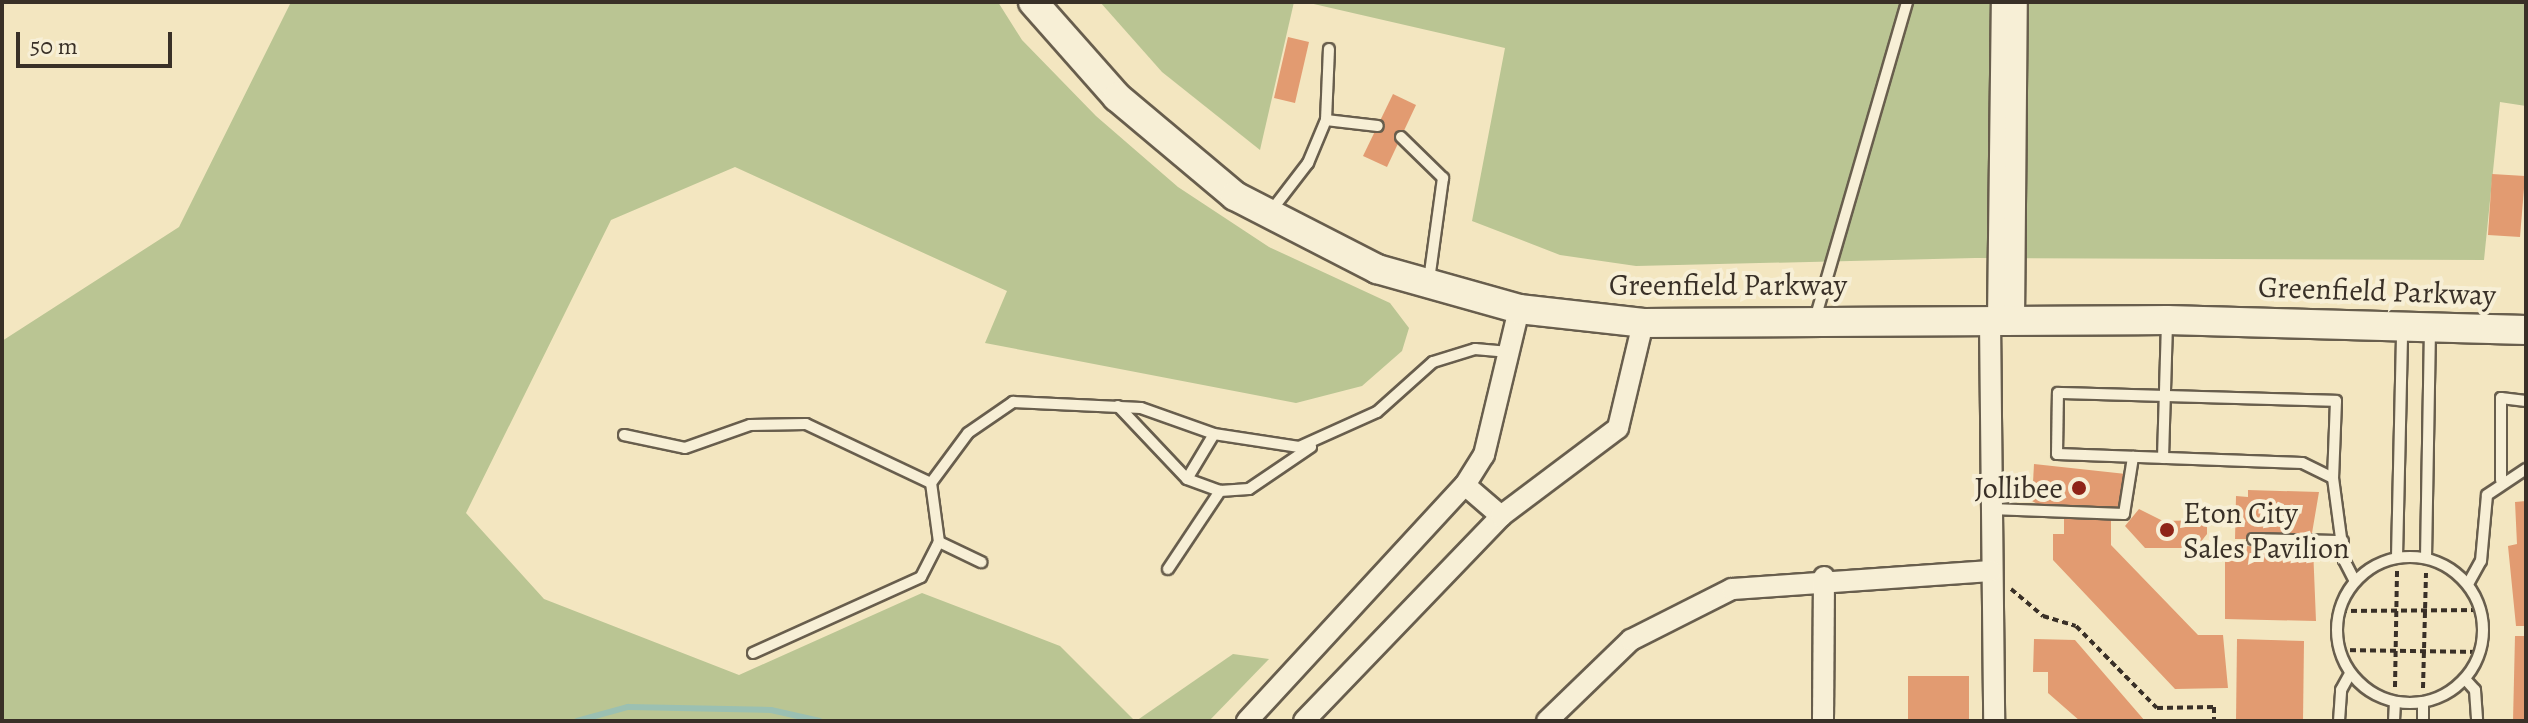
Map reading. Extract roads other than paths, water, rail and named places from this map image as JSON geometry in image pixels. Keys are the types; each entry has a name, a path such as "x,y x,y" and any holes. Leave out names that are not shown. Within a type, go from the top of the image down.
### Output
{"main road":[{"name":"Greenfield Parkway","path":"1033,2 1117,97 1187,162 1267,216 1429,285 1519,309 1643,323 1814,319 2167,320 2430,324 2526,330"}],"street":[{"path":"2001,320 2002,2"},
{"path":"1994,721 1991,509 2017,2"},
{"path":"1247,721 1465,485 1484,455 1519,309"},
{"path":"1304,721 1501,516 1618,428 1643,323"},
{"path":"1465,485 1501,516"},
{"path":"1547,721 1660,621 1732,589 1824,577 1991,571"},
{"path":"1823,721 1824,577"}],"lane":[{"path":"1814,319 1907,2"},
{"path":"1267,216 1308,163 1326,120 1329,49"},
{"path":"1326,120 1378,126"},
{"path":"1401,137 1443,178 1429,285"},
{"path":"2163,458 2167,320"},
{"path":"2397,557 2401,324"},
{"path":"2426,558 2430,324"},
{"path":"1118,406 1187,479 1220,491 1249,489 1312,446 1377,412 1433,362 1475,349 1510,352"},
{"path":"2333,478 2302,463 2057,454 2058,393 2336,401 2333,478 2343,541 2354,580 2341,611 2340,650 2350,674 2395,702 2423,702 2465,679 2481,652 2482,610 2468,584 2426,558 2397,557 2354,580"},
{"path":"2501,480 2501,398 2526,401"},
{"path":"753,653 906,587 921,577 939,542 931,483 968,433 1013,402 1118,406 1171,415 1214,434 1312,446"},
{"path":"624,435 685,448 750,425 806,424 931,483"},
{"path":"1187,479 1214,434"},
{"path":"1991,509 2124,514 2133,457"},
{"path":"2468,584 2481,561 2487,495 2501,480 2526,469"},
{"path":"1168,569 1220,491"},
{"path":"2253,539 2343,541"},
{"path":"939,542 981,562"},
{"path":"2339,721 2341,690 2350,674"},
{"path":"2465,679 2475,690 2477,721"},
{"path":"2394,721 2395,702"},
{"path":"2423,702 2423,721"}],"waterway":[{"path":"577,721 628,707 771,710 820,721"}],"place":[{"name":"Jollibee","path":"2079,488"},
{"name":"Eton City Sales Pavilion","path":"2167,530"}]}
